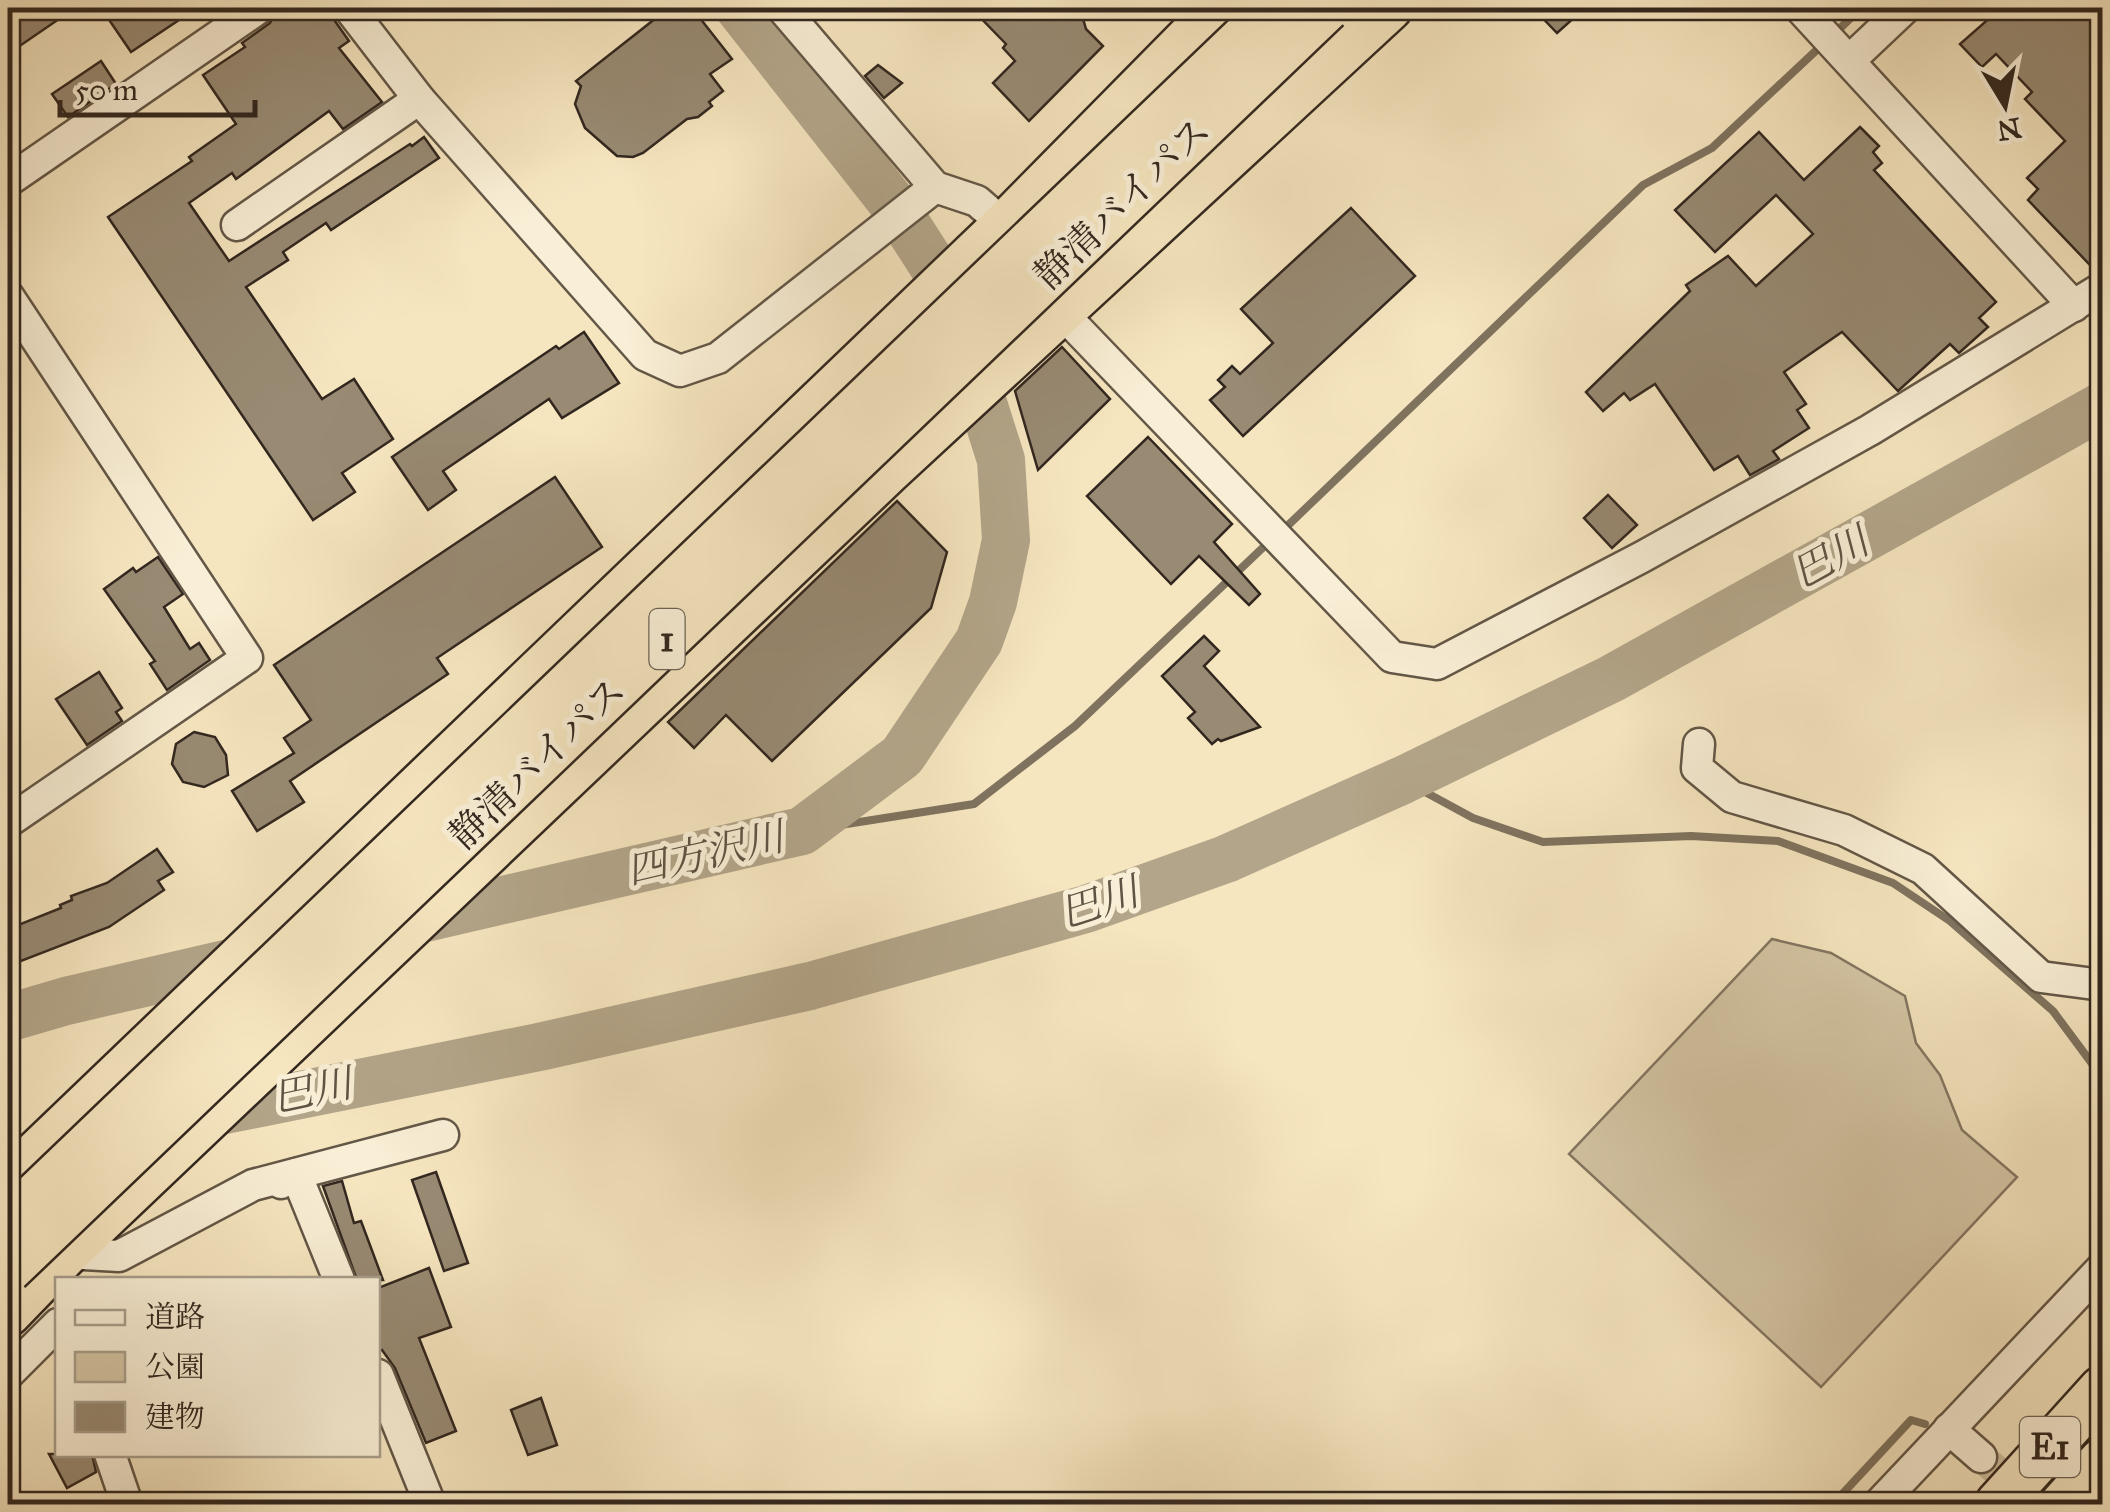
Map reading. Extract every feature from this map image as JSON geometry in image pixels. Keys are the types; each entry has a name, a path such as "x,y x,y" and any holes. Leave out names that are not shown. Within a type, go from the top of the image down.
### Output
{"highway":[{"name":"1","path":"8,1181 278,920 1008,242 1219,8"},
{"path":"1008,242 1124,119 1237,8"},
{"name":"静清バイパス","path":"8,1222 1008,242 1275,8"},
{"name":"静清バイパス","path":"8,1270 1066,290 1326,8"},
{"path":"8,1313 66,1253 887,472 1211,144 1364,8"},
{"path":"1066,290 1389,8"},
{"name":"E1","path":"1998,1504 2102,1389"},
{"name":"E1","path":"2063,1504 2102,1460"}],"street":[{"path":"8,181 259,8"},
{"path":"349,8 418,99 645,355 680,371 718,358 929,193"},
{"path":"782,8 929,193 977,201 1008,242 1066,290 1392,657 1437,664 1642,557 1854,439 2102,288"},
{"path":"1800,8 2074,306"},
{"path":"1850,60 1905,8"},
{"path":"237,225 418,99"},
{"path":"8,296 247,658 8,822"},
{"path":"1699,744 1696,768 1732,796 1844,830 1923,869 2041,976 2102,985"},
{"path":"66,1253 119,1256 253,1185 442,1134"},
{"path":"112,1277 296,1174"},
{"path":"296,1174 338,1277"},
{"path":"1880,1504 2102,1268"},
{"path":"8,1374 55,1327"},
{"path":"380,1380 430,1504"},
{"path":"1949,1429 1981,1457"},
{"path":"111,1457 127,1504"}],"green space":[{"path":"1772,939 1831,953 1905,996 1916,1043 1940,1075 1962,1130 2017,1177 1821,1387 1569,1154"}],"building":[{"path":"8,8 75,8 8,54"},
{"path":"101,8 197,8 131,52"},
{"path":"278,8 321,8 327,16 330,14 349,41 339,48 382,102 343,129 329,111 236,179 232,173 189,203 229,261 424,137 439,158 331,230 326,223 283,252 288,260 246,287 322,399 354,379 393,439 342,473 355,492 313,520 108,217 192,161 189,157 236,124 203,75 245,47 242,43 270,23"},
{"path":"647,8 692,8 732,59 710,74 723,91 709,102 712,106 698,117 687,119 643,153 617,156 585,128 575,104 581,86 576,81 656,18"},
{"path":"971,8 1080,8 1086,29 1103,46 1029,121 993,83 1015,61 1003,48 1006,44"},
{"path":"1533,8 1585,8 1557,33"},
{"path":"2001,8 2102,8 2102,252 2089,264 2028,200 2038,189 2027,178 2065,141 2025,99 2032,92 1996,54 1982,67 1960,44"},
{"path":"101,61 116,84 68,117 52,94"},
{"path":"878,65 902,83 884,98 865,76"},
{"path":"1860,127 1879,146 1873,152 1882,163 1874,170 1996,302 1979,318 1988,327 1959,353 1950,344 1898,391 1842,332 1784,372 1806,404 1797,410 1809,428 1773,451 1779,459 1750,475 1738,456 1714,470 1655,384 1630,400 1624,393 1603,411 1586,392 1690,291 1686,285 1728,256 1756,286 1813,234 1776,195 1715,252 1675,210 1759,132 1804,180"},
{"path":"1351,208 1415,276 1243,436 1210,400 1225,387 1218,380 1232,366 1240,374 1273,343 1241,309"},
{"path":"584,332 619,383 562,418 549,399 443,471 456,490 428,510 392,457 556,346 559,349"},
{"path":"1062,347 1110,399 1038,470 1015,391"},
{"path":"1148,437 1232,524 1214,542 1260,594 1249,605 1199,556 1171,584 1087,496"},
{"path":"555,477 602,547 437,658 448,674 290,781 304,802 257,831 232,791 294,753 284,738 311,720 274,665"},
{"path":"1608,495 1637,525 1612,548 1584,518"},
{"path":"897,501 947,552 931,608 772,761 726,715 694,748 668,722"},
{"path":"158,557 183,594 164,607 190,649 199,643 210,660 167,690 150,664 155,661 104,589 133,568 136,572"},
{"path":"1204,636 1219,651 1204,666 1260,727 1212,744 1188,718 1195,712 1162,676"},
{"path":"99,672 122,708 116,712 122,721 87,745 56,699"},
{"path":"194,732 215,737 226,755 228,775 204,787 183,782 172,764 176,744"},
{"path":"157,849 173,872 158,881 164,890 109,927 8,966 8,929 61,908 60,905 72,900 71,896 107,883"},
{"path":"436,1172 468,1263 444,1271 412,1180"},
{"path":"342,1181 354,1223 361,1221 383,1280 356,1277 323,1186"},
{"path":"429,1268 451,1327 419,1338 456,1431 426,1443 395,1368 380,1350 380,1287"},
{"path":"541,1398 557,1445 528,1455 511,1410"},
{"path":"49,1454 93,1457 96,1472 67,1488"}],"waterway":[{"name":"四方沢川","path":"399,924 802,831 902,756 979,641 993,602 1006,540 1001,460 946,286 894,205 739,8"},
{"path":"1833,35 1861,8"},
{"path":"1281,532 1643,185 1712,148 1822,45"},
{"name":"巴川","path":"195,1116 539,1047 810,986 1086,909 1226,859 1403,780 1611,679 2102,406"},
{"path":"802,831 974,804 1075,726 1270,541"},
{"path":"1403,780 1473,818 1543,842 1691,836 1778,841 1893,883 1950,921 2053,1011 2102,1077"},
{"name":"四方沢川","path":"8,1018 256,957"},
{"path":"1833,1504 1911,1420 1925,1424"}],"tunnel":[{"path":"1981,1457 2036,1504"}]}
